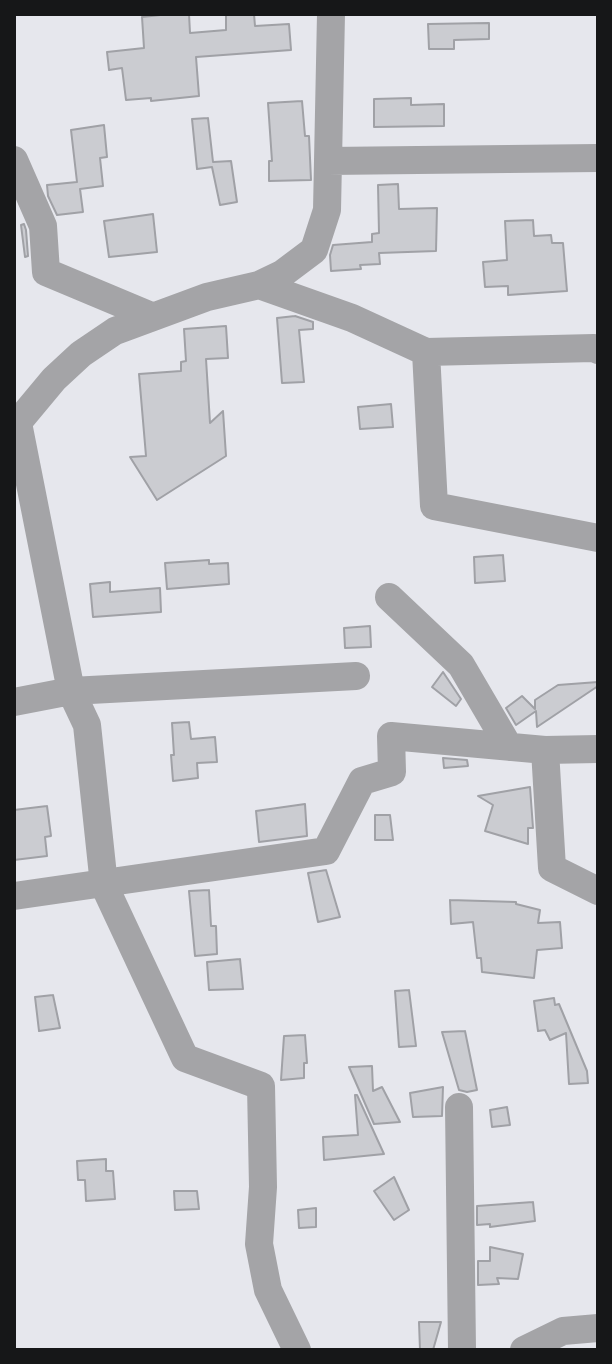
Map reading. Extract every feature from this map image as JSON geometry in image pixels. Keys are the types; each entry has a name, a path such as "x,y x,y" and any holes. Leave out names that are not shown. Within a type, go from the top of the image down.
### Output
{"street":[{"path":"297,1350 268,1290 259,1244 263,1187 261,1086 185,1058 104,885 87,725 71,691 16,425 54,379 81,354 115,331 207,297 259,285 282,274 314,250 327,210 331,14"},
{"path":"328,161 598,158"},
{"path":"14,160 43,226 46,272 151,316"},
{"path":"259,285 352,318 426,352 598,350"},
{"path":"426,352 434,506 598,538"},
{"path":"389,597 461,665 509,747"},
{"path":"14,702 71,691 356,676"},
{"path":"14,896 326,851 362,781 392,772 391,736 545,750 598,749"},
{"path":"545,750 552,868 598,891"},
{"path":"459,1107 462,1350"},
{"path":"524,1350 563,1331 598,1328"}],"building":[{"path":"189,14 190,33 226,30 226,14 254,14 255,26 289,24 291,50 196,57 199,96 126,100 122,68 109,70 107,52 144,48 142,17"},
{"path":"489,23 489,39 454,40 454,49 429,49 428,24"},
{"path":"411,98 411,105 444,104 444,126 374,127 374,99"},
{"path":"302,101 305,136 309,136 311,180 269,181 269,161 272,161 268,103"},
{"path":"208,118 213,162 231,161 237,202 220,205 212,167 197,169 192,119"},
{"path":"104,125 107,157 100,158 103,186 80,189 83,212 57,215 48,196 47,185 77,182 71,130"},
{"path":"398,184 399,209 437,208 436,251 379,253 380,264 331,271 333,245 372,242 372,234 379,233 378,185"},
{"path":"153,214 157,252 109,257 104,221"},
{"path":"533,220 534,236 551,235 552,243 563,243 567,291 508,295 508,286 485,287 483,262 507,260 505,221"},
{"path":"24,224 28,256 25,257 21,225"},
{"path":"295,316 313,322 313,329 299,330 304,382 282,383 277,318"},
{"path":"226,326 228,358 206,359 210,423 223,411 226,456 157,500 130,457 146,456 139,374 181,371 181,362 186,361 184,329"},
{"path":"391,404 393,427 360,429 358,407"},
{"path":"503,555 505,581 475,583 474,557"},
{"path":"209,560 209,564 228,563 229,584 167,589 165,563"},
{"path":"110,582 110,592 160,588 161,612 93,617 90,584"},
{"path":"370,626 371,647 345,648 344,628"},
{"path":"443,672 461,699 456,706 432,687"},
{"path":"598,682 598,686 537,727 536,711 516,725 506,708 522,696 535,709 535,700 558,685"},
{"path":"189,722 191,739 215,737 217,762 197,763 198,778 173,781 172,723"},
{"path":"443,758 467,760 468,766 444,768"},
{"path":"530,787 533,828 528,828 528,844 485,831 493,805 478,796"},
{"path":"305,804 307,836 259,842 256,811"},
{"path":"47,806 51,836 45,837 47,856 14,860 14,810"},
{"path":"375,815 390,815 393,840 375,840"},
{"path":"326,870 340,917 318,922 308,873"},
{"path":"209,890 211,926 216,926 217,954 195,956 189,891"},
{"path":"450,900 516,902 540,910 538,923 560,922 562,948 537,950 534,978 482,972 481,958 477,958 473,922 451,924"},
{"path":"240,959 243,989 209,990 207,962"},
{"path":"409,990 416,1046 399,1047 395,991"},
{"path":"53,995 60,1028 39,1031 35,997"},
{"path":"554,998 587,1071 588,1083 569,1084 566,1033 550,1040 545,1030 538,1031 534,1001"},
{"path":"465,1031 477,1090 467,1092 459,1090 442,1032"},
{"path":"305,1035 307,1063 304,1063 304,1078 281,1080 284,1036"},
{"path":"372,1066 373,1091 382,1087 400,1122 374,1124 349,1067"},
{"path":"443,1087 442,1116 413,1117 410,1093"},
{"path":"355,1095 384,1154 324,1160 323,1137 358,1135"},
{"path":"507,1107 510,1125 492,1127 490,1110"},
{"path":"106,1159 106,1171 113,1171 115,1199 86,1201 85,1180 78,1180 77,1161"},
{"path":"394,1177 409,1210 394,1220 374,1191"},
{"path":"174,1191 197,1191 199,1209 175,1210"},
{"path":"533,1202 535,1221 490,1227 490,1224 477,1225 477,1206"},
{"path":"316,1208 316,1227 299,1228 298,1210"},
{"path":"490,1247 523,1254 518,1279 497,1278 499,1284 478,1285 478,1261 490,1261"},
{"path":"419,1322 441,1322 433,1350 420,1350"}]}
